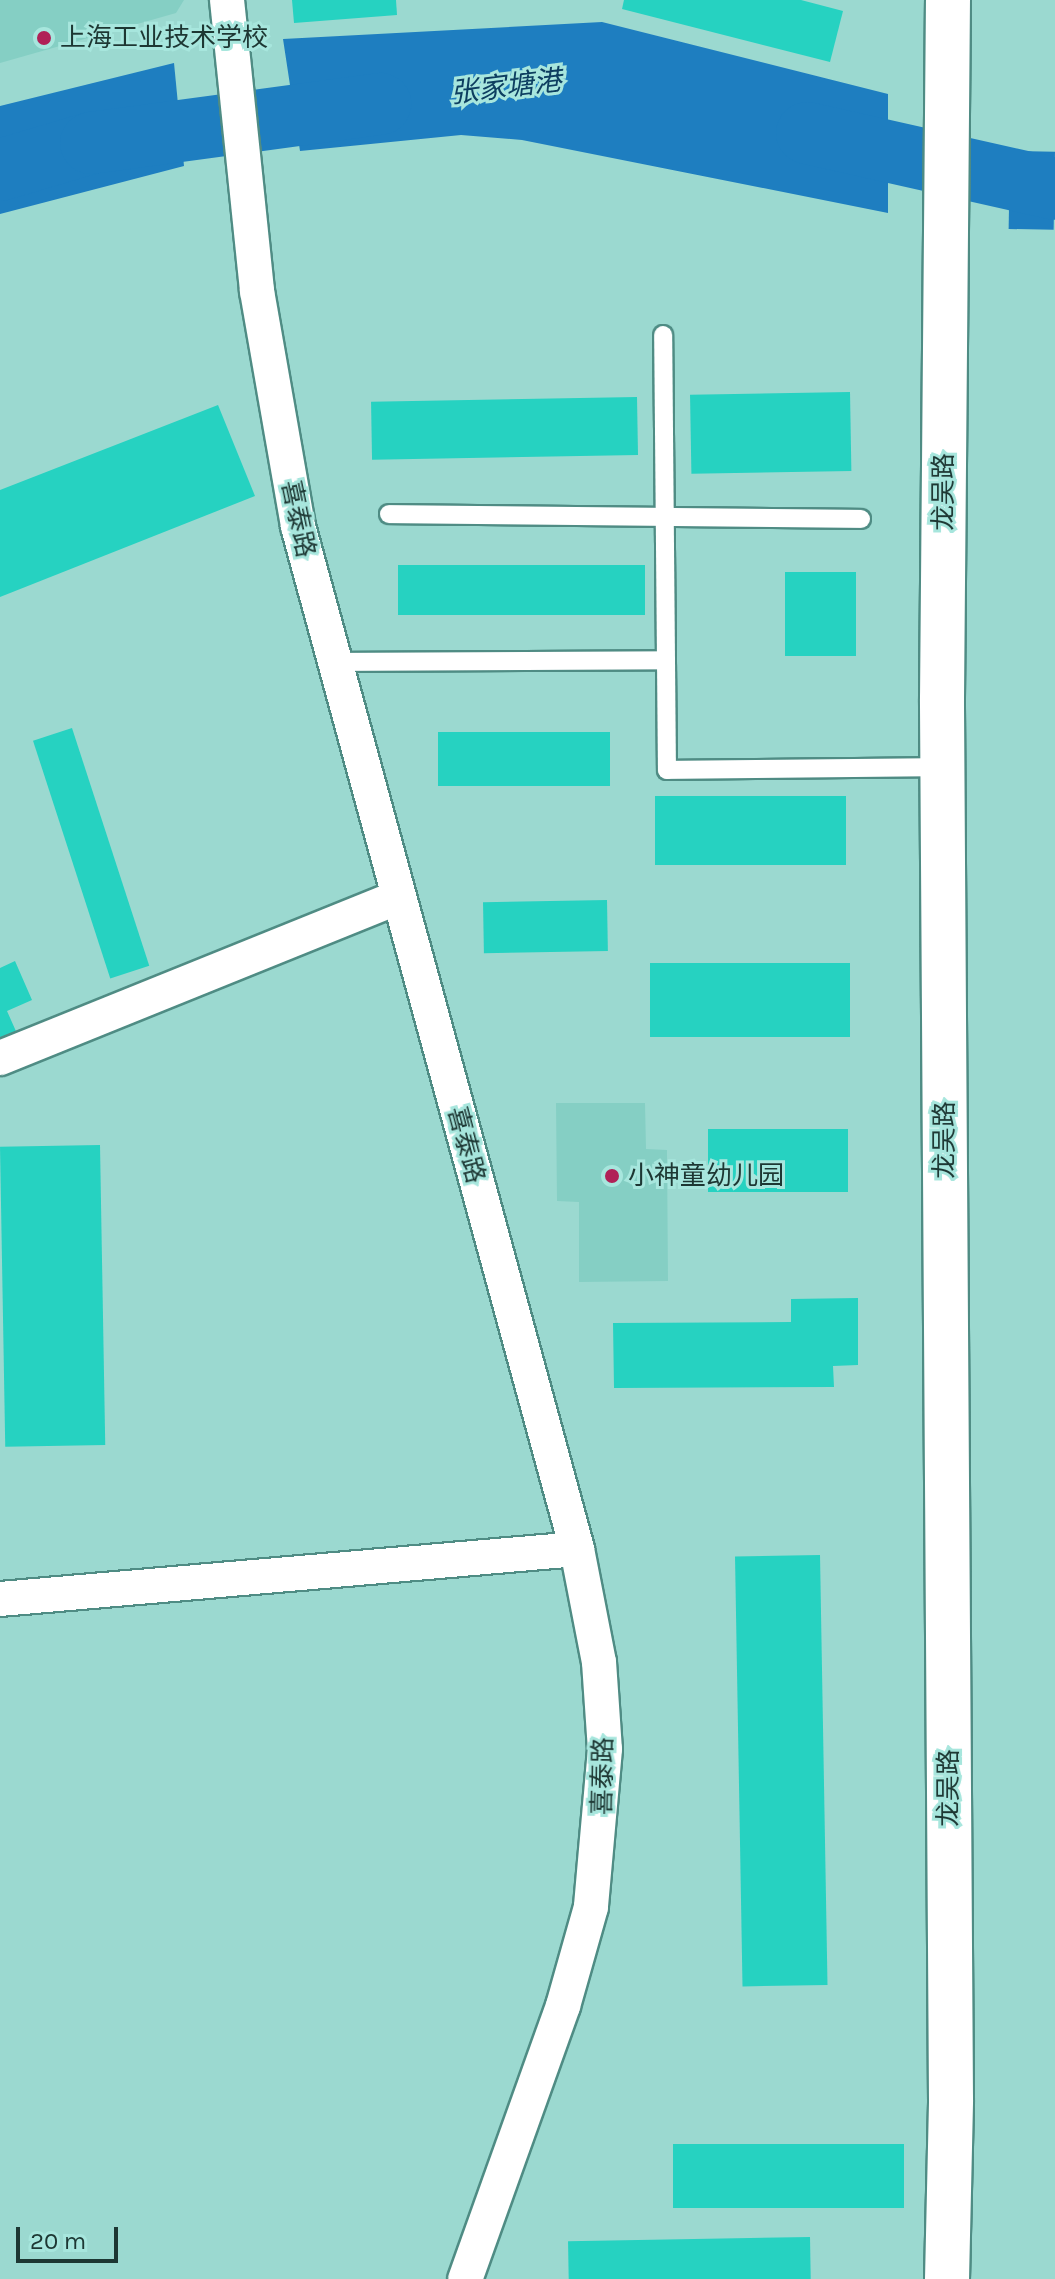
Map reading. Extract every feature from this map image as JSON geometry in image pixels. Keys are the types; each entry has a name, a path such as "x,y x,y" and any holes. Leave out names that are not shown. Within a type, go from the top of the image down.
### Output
{"main road":[{"name":"龙吴路","path":"947,2279 951,2100 942,699 948,0"}],"street":[{"name":"喜泰路","path":"228,15 242,171 275,408 298,526 577,1549 599,1662 605,1749 591,1907 563,2006 465,2279"},
{"path":"0,1058 398,897"},
{"path":"0,1599 577,1549"}],"lane":[{"path":"663,335 667,770 943,767"},
{"path":"389,514 861,519"},
{"path":"333,662 666,660"}],"shaded area":[{"name":"上海工业技术学校","path":"0,0 184,0 176,13 0,63"},
{"name":"小神童幼儿园","path":"556,1103 645,1103 646,1149 667,1150 668,1281 579,1282 579,1202 557,1201"}],"water":[{"path":"602,22 888,94 888,213 522,140 461,135 300,151 283,39"},
{"path":"174,63 184,166 0,214 0,106"},
{"path":"1010,151 1055,152 1054,230 1009,229"}],"building":[{"path":"292,0 396,0 397,15 294,23"},
{"path":"624,0 801,0 843,11 830,62 622,9"},
{"path":"850,392 851,471 691,474 690,395"},
{"path":"637,397 638,455 372,460 371,402"},
{"path":"218,405 255,496 0,597 0,490"},
{"path":"398,565 645,565 645,615 398,615"},
{"path":"785,572 856,572 856,656 785,656"},
{"path":"72,728 149,966 110,978 33,741"},
{"path":"438,732 610,732 610,786 438,786"},
{"path":"655,796 846,796 846,865 655,865"},
{"path":"607,900 608,951 484,953 483,902"},
{"path":"15,961 32,1000 7,1011 19,1038 0,1046 0,968"},
{"path":"650,963 850,963 850,1037 650,1037"},
{"path":"708,1129 848,1129 848,1192 708,1192"},
{"path":"100,1145 105,1445 5,1447 0,1147"},
{"path":"858,1298 858,1365 833,1366 834,1387 614,1388 613,1323 791,1322 791,1299"},
{"path":"820,1555 828,1985 743,1986 735,1556"},
{"path":"673,2144 904,2144 904,2208 673,2208"},
{"path":"810,2237 811,2279 569,2279 568,2241"}],"waterway":[{"name":"张家塘港","path":"0,170 91,143 380,104"},
{"name":"张家塘港","path":"807,133 1055,189"}],"place":[{"name":"上海工业技术学校","path":"44,38"},
{"name":"小神童幼儿园","path":"612,1176"}]}
